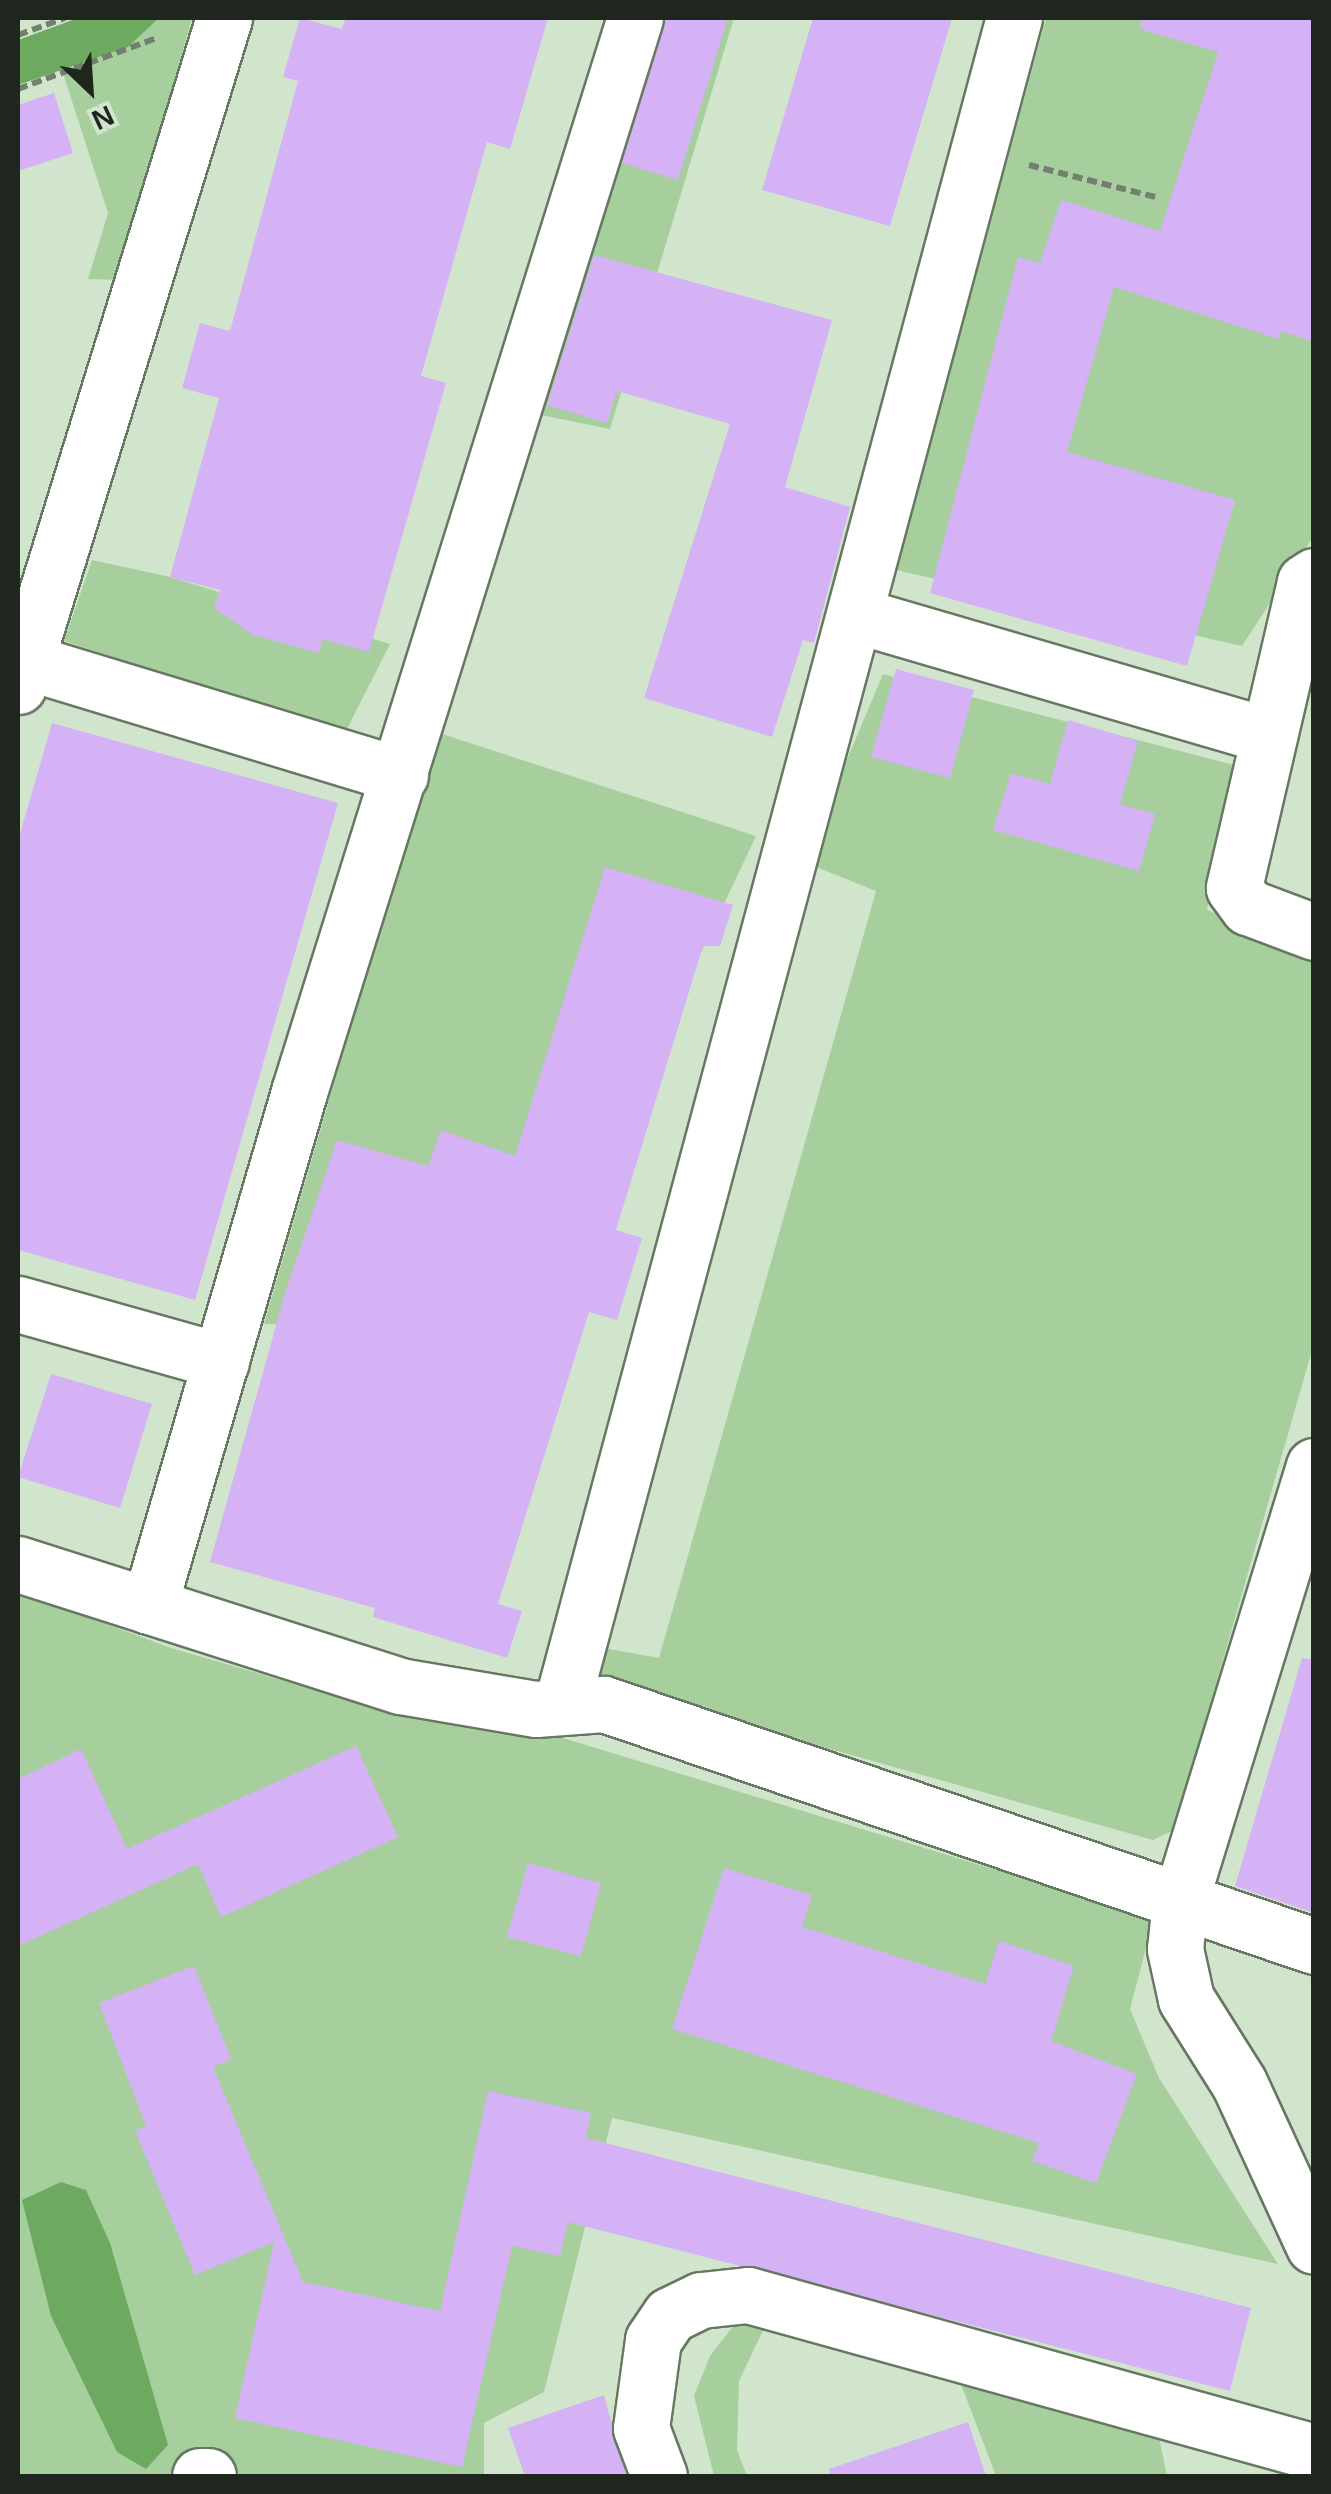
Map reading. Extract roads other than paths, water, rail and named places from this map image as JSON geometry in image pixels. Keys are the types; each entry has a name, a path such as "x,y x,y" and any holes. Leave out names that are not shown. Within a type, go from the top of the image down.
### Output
{"street":[{"path":"224,18 30,599 21,674 400,775"},
{"path":"149,1606 400,775 635,18"},
{"path":"562,1707 1014,18"},
{"path":"1314,576 1306,582 1234,888 1248,907 1314,932"},
{"path":"856,614 1269,736"},
{"path":"18,1304 221,1361"},
{"path":"1314,1466 1180,1901 1175,1950 1186,2000 1239,2083 1314,2246"},
{"path":"18,1564 400,1686 536,1709 604,1704 1314,1946"},
{"path":"658,2476 641,2428 653,2340 670,2315 748,2295 1314,2452"},
{"path":"200,2476 208,2476"}]}
